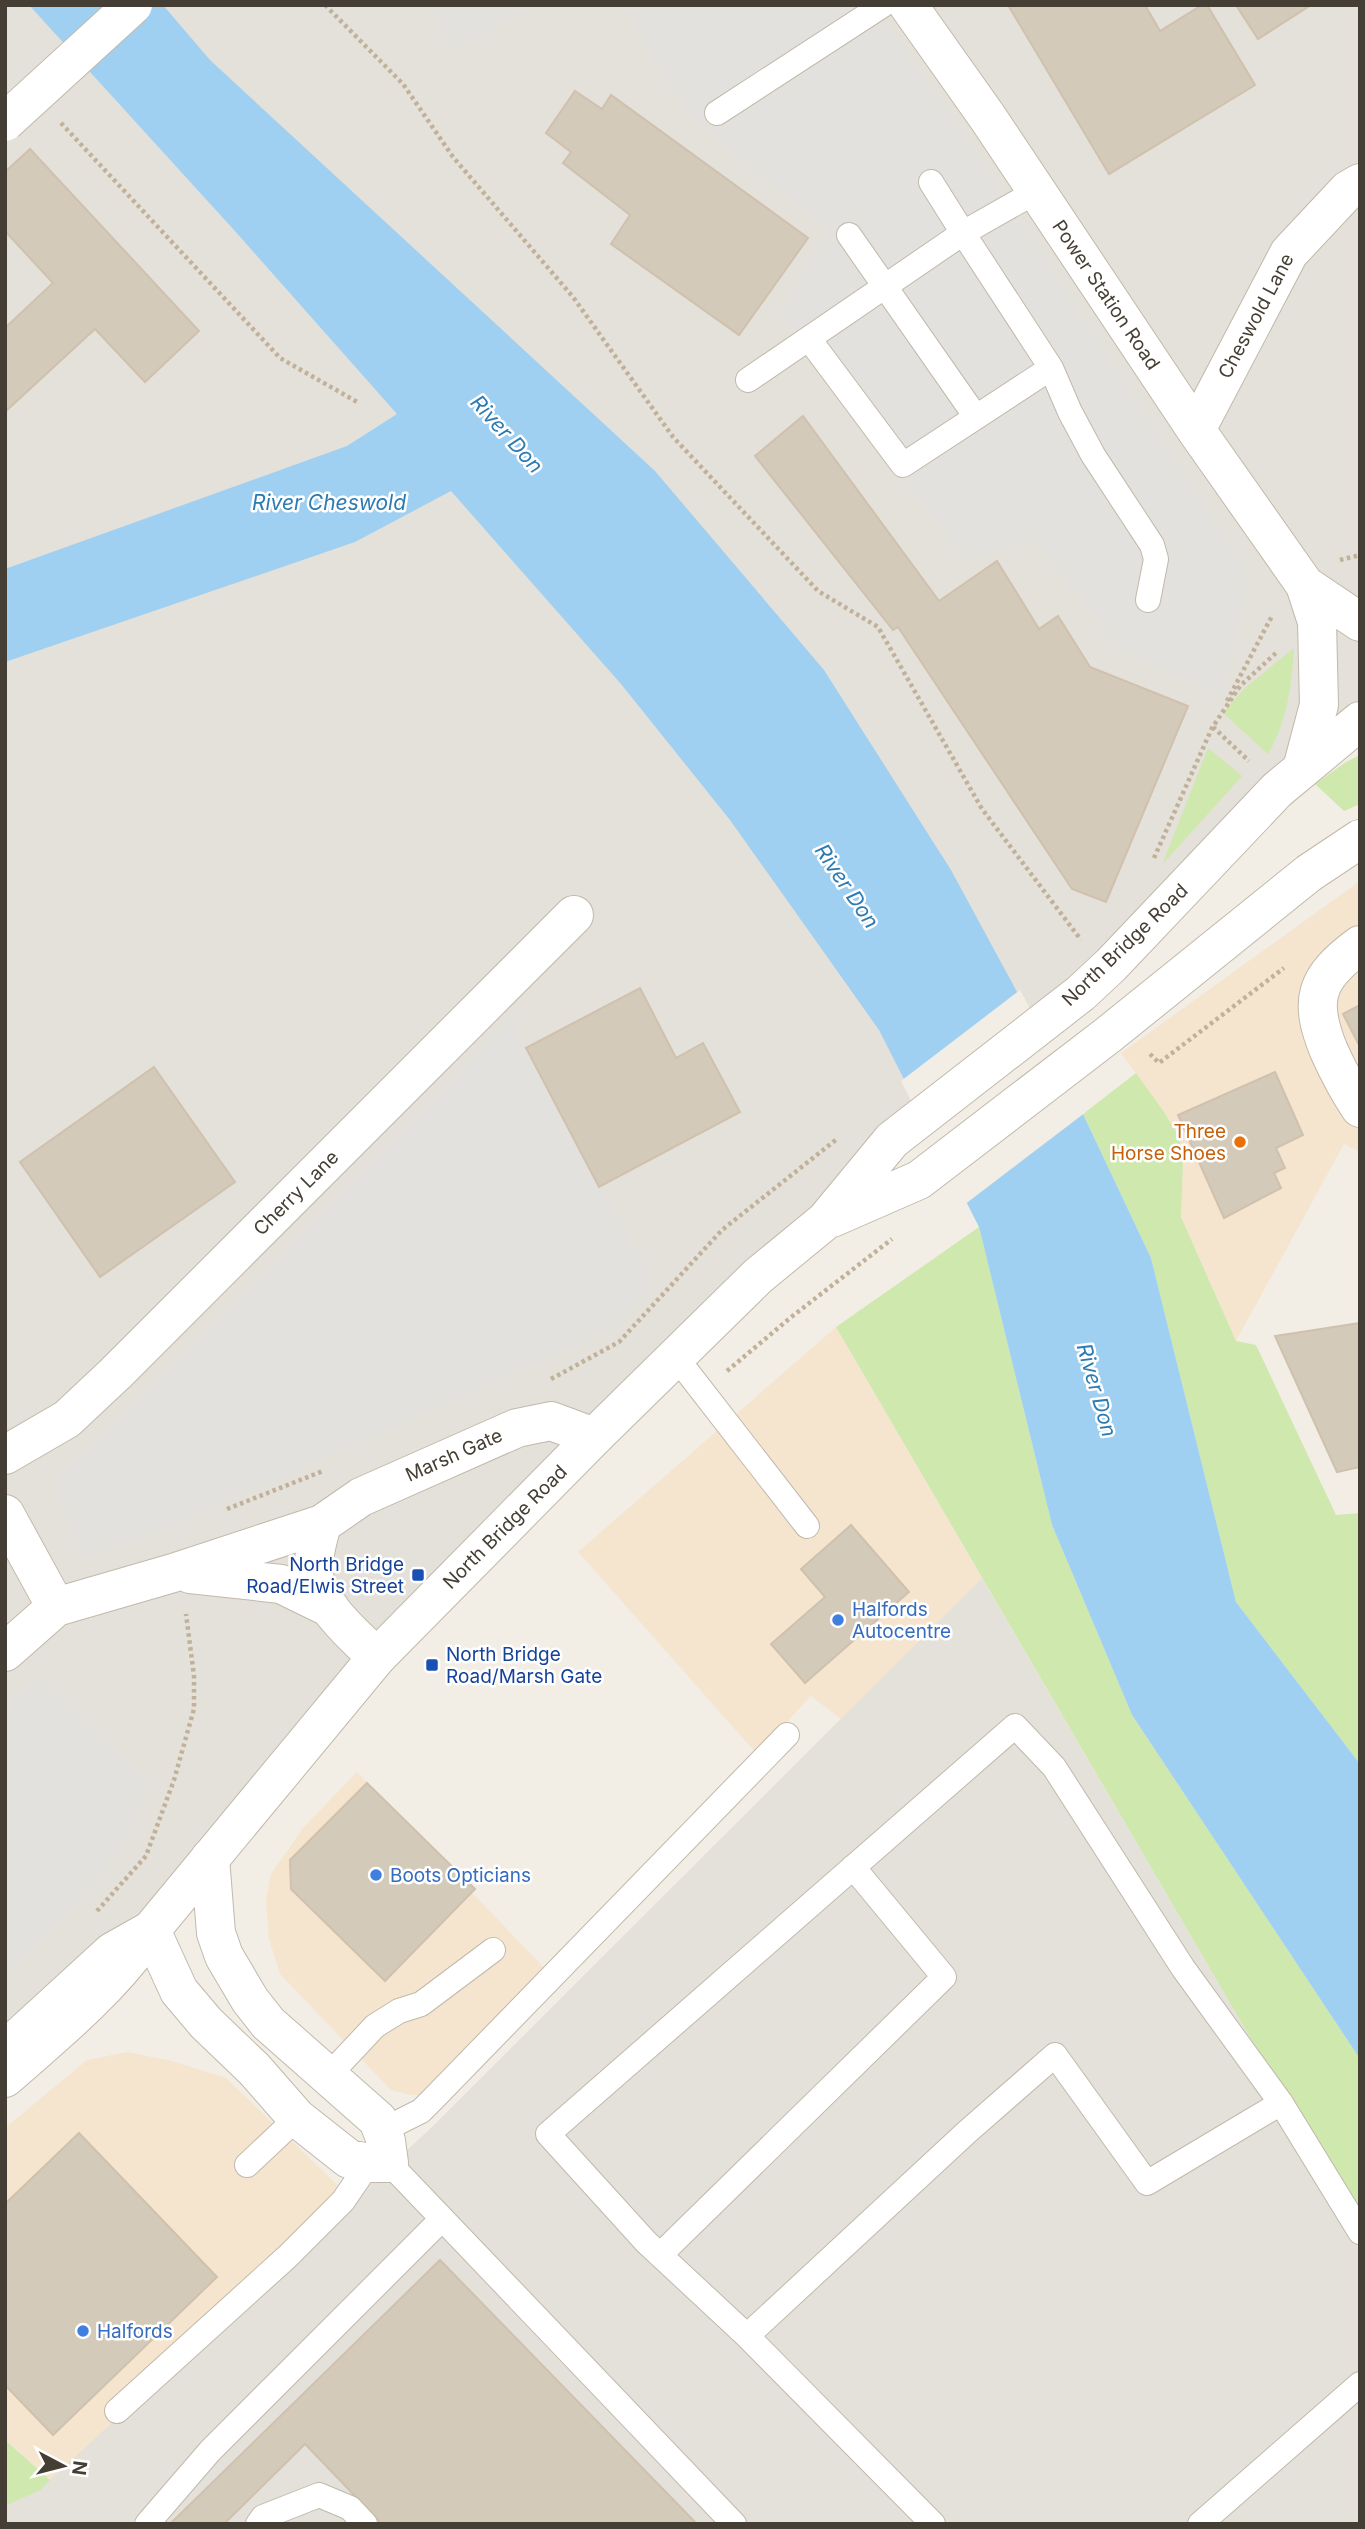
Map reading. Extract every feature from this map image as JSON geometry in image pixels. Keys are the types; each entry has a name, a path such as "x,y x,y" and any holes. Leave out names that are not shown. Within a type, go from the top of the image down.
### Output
{"street":[{"path":"5,122 133,5"},
{"name":"Power Station Road","path":"908,5 1037,191 1196,430 1305,585 1317,622 1319,705 1302,769"},
{"name":"Cheswold Lane","path":"1196,430 1289,253 1348,190 1360,183"},
{"name":"Power Station Road","path":"1305,585 1360,622"},
{"name":"North Bridge Road","path":"5,2078 128,1963 151,1930 377,1657 594,1437 758,1276 825,1221 892,1140 1081,993 1111,965 1277,790 1360,721"},
{"name":"North Bridge Road","path":"825,1221 919,1180 1108,1035 1309,873 1358,845"},
{"name":"Cherry Lane","path":"5,1455 67,1419 116,1373 574,915"},
{"path":"1347,956 1320,989 1316,1009 1319,1026 1339,1072 1360,1108"},
{"name":"Marsh Gate","path":"5,1652 56,1607 173,1573 322,1524 362,1497 516,1427 551,1421 594,1437"},
{"path":"5,1514 56,1607"},
{"name":"Marsh Gate","path":"322,1524 314,1554 316,1585 330,1608 356,1639 377,1657"},
{"name":"Marsh Gate","path":"173,1573 281,1584 330,1608"},
{"path":"151,1930 179,1992 206,2024 254,2069 297,2118 349,2159 380,2152 378,2120 268,2023 250,2000 224,1956 216,1933 210,1858"},
{"name":"North Bridge Road","path":"5,2050 112,1952 151,1930"},
{"path":"293,2046 302,2064 304,2089 297,2118"}],"lane":[{"path":"717,113 883,5"},
{"path":"931,182 1051,368 1093,455 1152,545 1156,559 1148,600"},
{"path":"748,380 963,233 1037,191"},
{"path":"849,235 976,417"},
{"path":"808,339 903,465 1051,368"},
{"path":"675,1356 807,1525"},
{"path":"933,2524 747,2336 660,2255 548,2134 1015,1726 1054,1767 1183,1968 1281,2103 1360,2232"},
{"path":"117,2411 288,2256 343,2201 380,2152 787,1735"},
{"path":"660,2255 944,1977 853,1867"},
{"path":"328,2076 375,2026 399,2011 421,2004 494,1950"},
{"path":"747,2336 967,2132 1055,2055 1147,2183 1281,2103"},
{"path":"247,2165 297,2118"},
{"path":"380,2152 733,2524"},
{"path":"147,2524 210,2451 442,2219"},
{"path":"1200,2524 1360,2384"},
{"path":"258,2524 263,2517 319,2495 350,2508 365,2524"}],"path":[{"path":"325,5 403,84 453,157 573,297 673,437 818,592 878,628 982,809 1089,950"},
{"path":"53,114 280,358 359,403"},
{"path":"1152,861 1212,728 1240,686 1285,645 1317,622"},
{"path":"1144,1049 1159,1063 1304,953 1347,956"},
{"path":"543,1382 619,1342 722,1230"},
{"path":"226,1509 335,1466"},
{"path":"94,1914 146,1856 174,1780 194,1709 194,1676 186,1616 173,1573"}],"shaded area":[{"path":"5,5 1360,5 1360,721 892,1140 246,1813 5,2078"},
{"path":"428,5 533,5 455,50"},
{"path":"621,5 874,5 978,156 1248,574 1223,698 1115,645 1035,540 966,560 779,316 827,229 694,121"},
{"path":"1360,881 1360,1152 1344,1144 1236,1341 1181,1217 1183,1161 1164,1112 1121,1053"},
{"path":"512,1018 599,1187 607,1195 654,1284 613,1329 171,1526 83,1558 53,1479 100,1440"},
{"path":"836,1327 982,1578 841,1719 811,1696 757,1754 578,1552"},
{"path":"982,1578 1360,2226 1360,2524 5,2524 5,2506 40,2489 431,2128"},
{"path":"39,1678 149,1785 121,1847 67,1914 5,1977 5,1708"},
{"path":"357,1772 546,1970 423,2095 391,2090 280,1974 269,1939 266,1901 271,1874 303,1828"},
{"path":"127,2052 172,2061 226,2078 353,2200 50,2480 5,2440 5,2128 87,2060"}],"green space":[{"path":"1294,648 1287,703 1280,729 1268,754 1223,713 1245,688"},
{"path":"1208,748 1242,776 1162,865"},
{"path":"1360,755 1360,804 1344,811 1315,784"},
{"path":"1136,1073 1179,1137 1183,1161 1181,1217 1236,1341 1256,1345 1336,1515 1360,1513 1360,1764 1236,1602 1151,1258 1083,1114"},
{"path":"979,1227 1052,1525 1132,1715 1360,2059 1360,2226 836,1327"},
{"path":"5,2440 50,2480 40,2490 5,2506"}],"water":[{"path":"29,5 163,5 210,60 655,471 824,670 951,870 1083,1114 1151,1258 1236,1602 1360,1764 1360,2059 1132,1715 1052,1525 979,1227 879,1030 730,820 621,684 451,491 355,542 5,662 5,569 347,446 397,414"}],"pier":[{"path":"1020,990 1086,1112 964,1205 901,1081"}],"building":[{"path":"1008,5 1145,5 1160,31 1202,5 1207,5 1255,85 1109,174"},
{"path":"1236,5 1311,5 1258,39"},
{"path":"575,91 602,109 611,95 808,238 739,335 611,244 630,215 563,163 571,152 546,133"},
{"path":"30,149 199,331 145,382 95,329 5,412 5,328 53,283 5,231 5,172"},
{"path":"803,416 939,601 997,561 1039,629 1058,616 1090,667 1188,706 1106,902 1072,889 898,627 893,630 755,456"},
{"path":"640,988 676,1058 703,1043 740,1112 599,1187 526,1048"},
{"path":"1360,1005 1360,1047 1343,1014"},
{"path":"154,1067 235,1182 100,1277 20,1162"},
{"name":"Three Horse Shoes","path":"1275,1072 1303,1135 1276,1148 1285,1168 1274,1173 1281,1188 1224,1218 1178,1115"},
{"path":"1360,1323 1360,1467 1337,1472 1275,1336"},
{"name":"Halfords Autocentre","path":"851,1525 909,1592 805,1683 771,1644 825,1597 801,1569"},
{"name":"Boots Opticians","path":"367,1783 475,1889 385,1981 291,1889 290,1860"},
{"name":"Halfords","path":"79,2133 217,2277 53,2435 5,2385 5,2204"},
{"path":"440,2260 697,2524 382,2524 305,2444 224,2524 170,2524"}],"place":[{"name":"Three Horse Shoes","path":"1240,1142"},
{"name":"North Bridge Road/Elwis Street","path":"418,1575"},
{"name":"Halfords Autocentre","path":"838,1620"},
{"name":"North Bridge Road/Marsh Gate","path":"432,1665"},
{"name":"Boots Opticians","path":"376,1875"},
{"name":"Halfords","path":"83,2331"}],"water label":[{"name":"River Don","path":"507,434"},
{"name":"River Cheswold","path":"329,502"},
{"name":"River Don","path":"847,886"},
{"name":"River Don","path":"1097,1390"}]}
